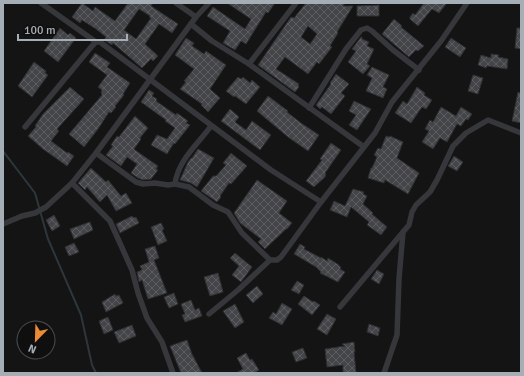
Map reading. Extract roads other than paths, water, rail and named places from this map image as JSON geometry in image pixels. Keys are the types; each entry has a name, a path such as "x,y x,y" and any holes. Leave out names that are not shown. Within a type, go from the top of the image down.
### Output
{"street":[{"path":"41,3 96,42 100,42 271,170 320,202"},
{"path":"176,3 196,17"},
{"path":"3,224 46,207 72,182 96,153 196,17 209,3"},
{"path":"249,64 296,3"},
{"path":"209,314 238,290 270,260 277,260 281,258 320,202 375,133 392,102 441,41 467,3"},
{"path":"191,24 212,41 249,64 364,147"},
{"path":"309,108 346,49 361,30 367,28 372,31 393,50 419,70"},
{"path":"26,127 96,42"},
{"path":"340,307 409,225 412,212 416,204 430,192 454,146 466,133 488,120 521,133"},
{"path":"175,184 179,168 187,155 211,126"},
{"path":"96,153 136,182 143,184 175,184 189,187 213,205 228,212 242,233 270,260"},
{"path":"72,182 110,221 132,270 147,318 162,342 173,373"},
{"path":"384,373 397,334 403,232"}],"waterway":[{"path":"3,151 35,193 48,239 81,315 92,365 96,373"}]}
